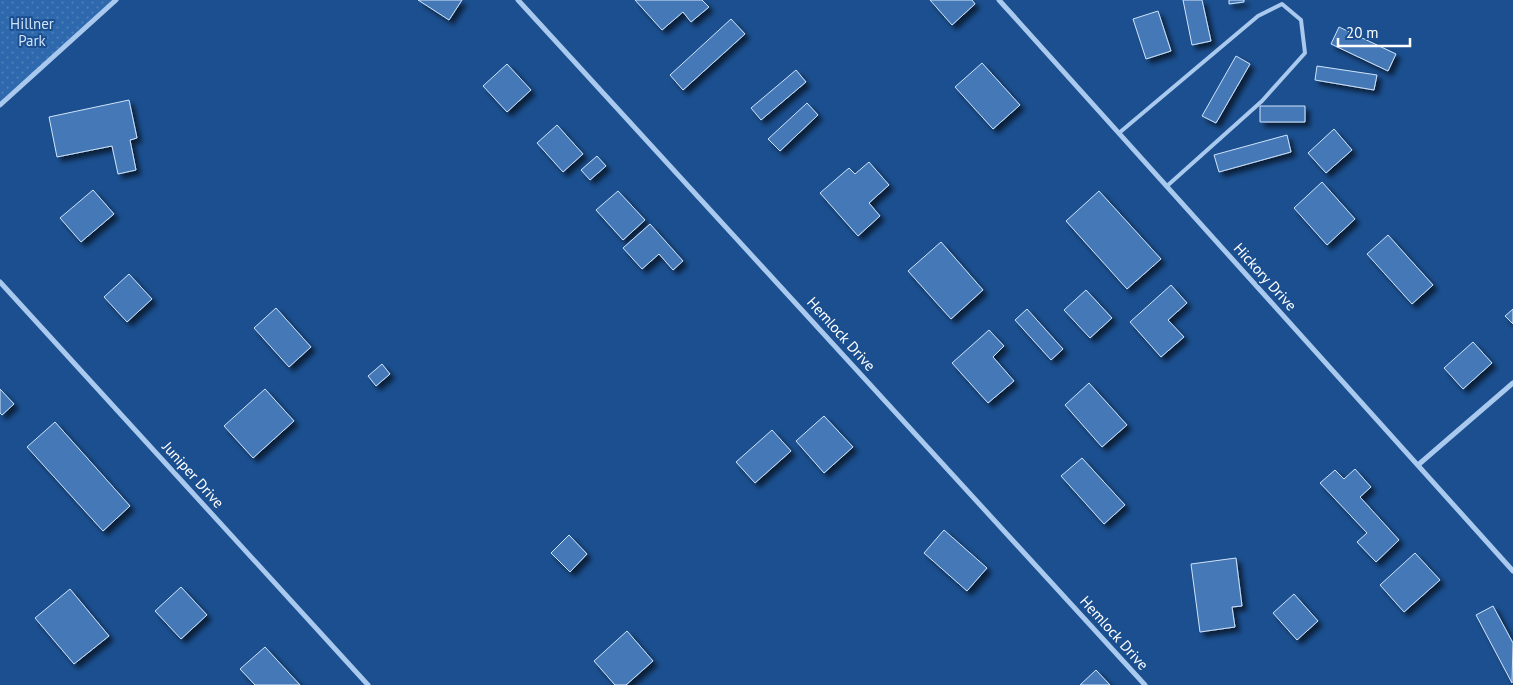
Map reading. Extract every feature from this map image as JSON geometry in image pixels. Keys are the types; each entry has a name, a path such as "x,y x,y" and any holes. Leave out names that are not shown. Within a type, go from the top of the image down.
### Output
{"street":[{"path":"0,105 116,0"},
{"name":"Hemlock Drive","path":"518,0 1145,685"},
{"name":"Hickory Drive","path":"999,0 1513,571"},
{"name":"Juniper Drive","path":"0,282 368,685"},
{"path":"1418,465 1513,383"}],"lane":[{"path":"1119,133 1258,16 1282,4 1301,20 1305,53 1262,101 1166,186"}],"green space":[{"name":"Hillner Park","path":"0,0 115,0 0,104"}],"building":[{"path":"418,0 462,0 449,20"},
{"path":"635,0 702,0 709,7 691,22 683,12 662,30"},
{"path":"930,0 972,0 975,4 952,25"},
{"path":"1183,0 1202,0 1211,41 1192,45"},
{"path":"1229,0 1244,0 1244,2 1229,4"},
{"path":"1158,11 1171,51 1146,59 1133,19"},
{"path":"731,19 745,34 683,90 670,75"},
{"path":"1339,27 1396,54 1388,71 1331,44"},
{"path":"1236,56 1250,64 1216,123 1202,116"},
{"path":"982,63 1020,105 993,129 955,87"},
{"path":"507,64 531,90 507,112 483,86"},
{"path":"1317,66 1377,75 1374,90 1315,80"},
{"path":"796,70 806,82 761,120 751,108"},
{"path":"129,100 137,138 130,140 136,170 118,174 112,146 57,157 49,117"},
{"path":"807,103 818,115 780,151 768,139"},
{"path":"1260,106 1305,106 1305,122 1260,122"},
{"path":"557,125 583,154 563,172 537,143"},
{"path":"1334,129 1352,150 1326,173 1308,153"},
{"path":"1287,135 1291,152 1219,172 1214,155"},
{"path":"597,156 606,166 590,180 581,170"},
{"path":"869,162 889,185 869,203 880,216 858,236 820,193 849,168 855,174"},
{"path":"1322,182 1355,219 1327,245 1294,208"},
{"path":"93,190 114,214 81,242 60,218"},
{"path":"618,191 645,220 623,240 596,210"},
{"path":"1099,191 1161,259 1127,289 1066,221"},
{"path":"650,224 683,261 673,270 659,254 642,269 623,248"},
{"path":"1388,235 1433,285 1412,304 1367,254"},
{"path":"941,242 983,290 951,319 908,271"},
{"path":"129,274 152,299 127,322 104,297"},
{"path":"1171,285 1187,303 1168,320 1184,337 1161,357 1130,322"},
{"path":"1086,290 1112,318 1090,338 1064,310"},
{"path":"276,308 311,347 289,367 254,328"},
{"path":"1027,309 1063,349 1051,360 1015,320"},
{"path":"1513,309 1513,324 1505,316"},
{"path":"989,330 1004,346 993,357 1014,381 988,403 952,363"},
{"path":"1473,342 1492,363 1463,389 1444,368"},
{"path":"382,364 390,374 376,386 368,376"},
{"path":"1089,383 1127,425 1102,447 1065,405"},
{"path":"0,389 14,404 2,415 0,413"},
{"path":"265,389 294,421 253,458 224,426"},
{"path":"824,416 853,447 824,473 796,441"},
{"path":"55,422 130,506 103,531 27,447"},
{"path":"772,430 791,451 755,483 736,462"},
{"path":"1082,458 1125,505 1104,524 1061,476"},
{"path":"1355,469 1371,487 1360,497 1399,540 1376,562 1357,542 1367,533 1320,483 1335,470 1344,479"},
{"path":"944,530 987,568 967,591 924,553"},
{"path":"569,535 587,554 570,572 551,553"},
{"path":"1415,553 1440,580 1404,612 1380,585"},
{"path":"1236,558 1242,606 1232,607 1235,627 1200,632 1191,564"},
{"path":"181,587 207,615 181,639 155,611"},
{"path":"70,589 109,636 74,664 35,618"},
{"path":"1294,594 1318,621 1297,640 1273,613"},
{"path":"1493,606 1513,643 1512,683 1476,615"},
{"path":"627,631 653,661 626,685 615,685 594,661"},
{"path":"265,647 300,685 255,685 240,669"},
{"path":"1096,670 1110,685 1080,685"}]}
